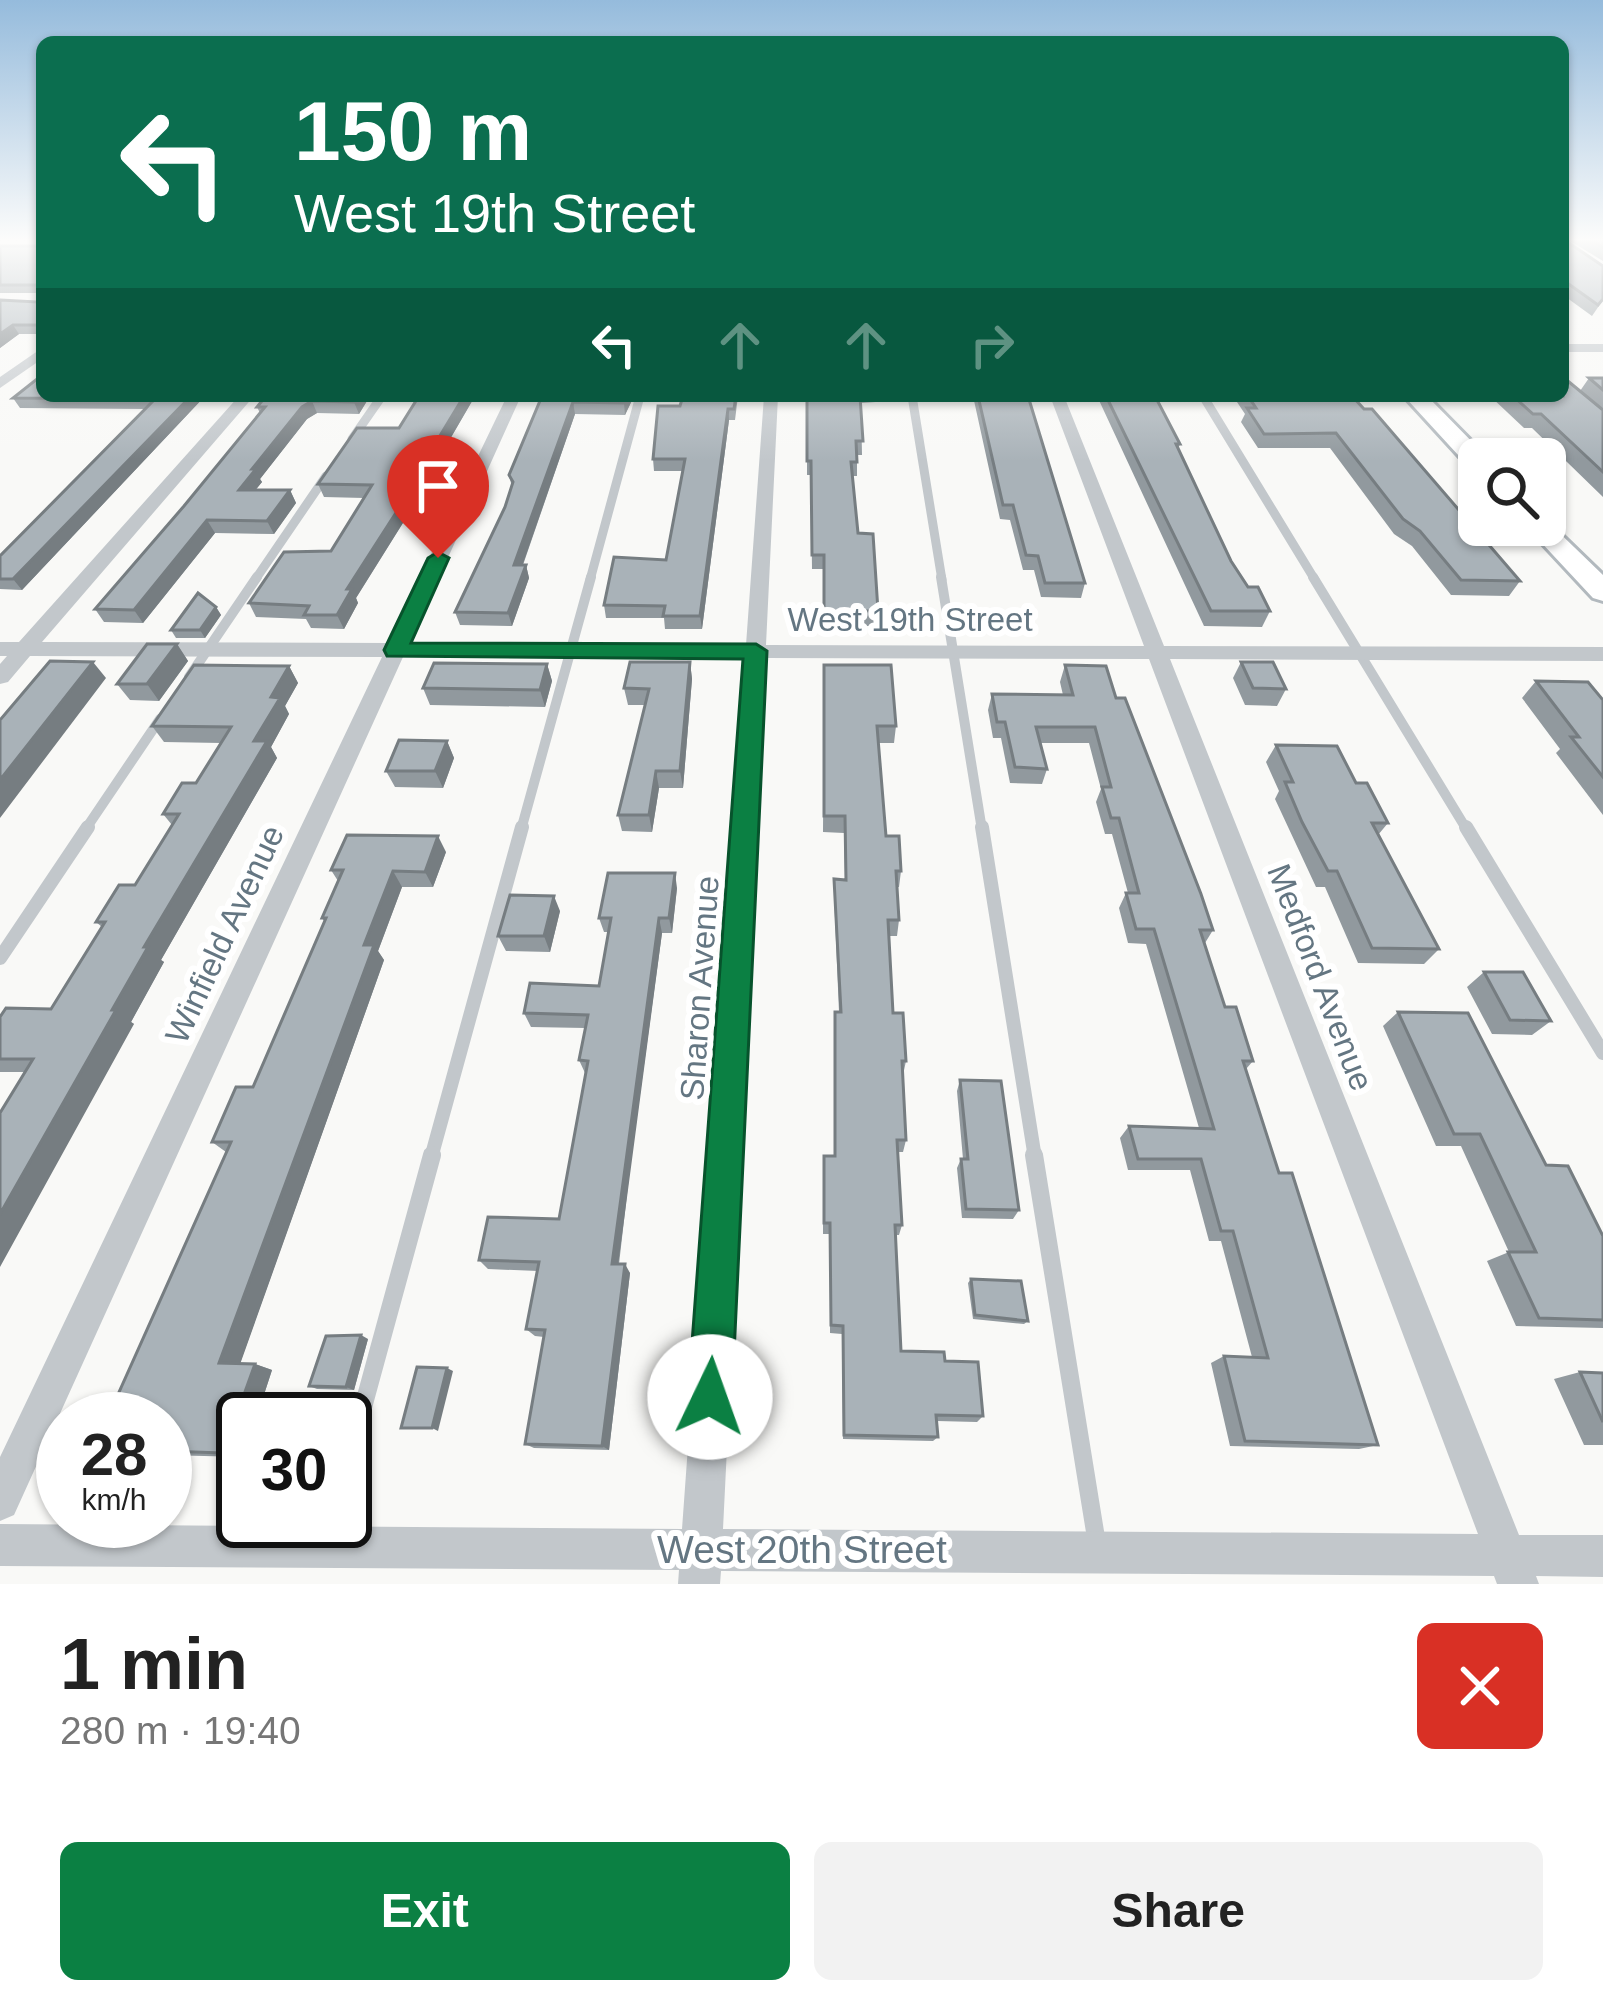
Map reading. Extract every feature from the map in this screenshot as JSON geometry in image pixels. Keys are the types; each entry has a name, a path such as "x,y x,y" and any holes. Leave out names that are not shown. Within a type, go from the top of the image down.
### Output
{"main road":[{"path":"1420,402 1458,441"},
{"path":"1558,546 1603,592"}],"street":[{"path":"1569,348 1603,348"},
{"path":"0,384 36,357"},
{"path":"0,676 242,402"},
{"name":"Winfield Avenue","path":"0,1502 511,402"},
{"name":"Sharon Avenue","path":"700,1566 771,402"},
{"name":"Medford Avenue","path":"1059,402 1512,1570"},
{"name":"West 19th Street","path":"0,650 1603,653"},
{"name":"West 20th Street","path":"0,1545 216,1538"},
{"name":"West 20th Street","path":"372,1538 700,1566 1099,1552 1512,1570 1603,1556"}],"lane":[{"path":"181,688 378,402"},
{"path":"367,1392 638,402"},
{"path":"913,402 1099,1552"},
{"path":"1207,402 1603,1053"},
{"path":"0,958 168,707"}],"building":[{"path":"0,313 36,313 36,325 13,325 0,334"},
{"path":"36,380 36,398 13,398"},
{"path":"1569,382 1603,410 1603,472 1541,414 1533,414 1520,402 1569,402"},
{"path":"152,402 185,402 13,579 0,579 0,556"},
{"path":"261,402 310,402 239,490 290,490 267,521 207,520 134,610 95,609 265,407 257,407"},
{"path":"415,402 460,402 432,449 437,449 347,589 352,589 337,615 304,615 309,606 249,603 284,552 331,551 372,485 318,484 357,428 399,428"},
{"path":"539,402 573,402 514,565 526,565 508,613 455,612 505,507 513,482 509,475"},
{"path":"681,402 735,402 734,409 728,409 700,616 663,616 665,606 604,605 614,557 666,560 685,459 653,459 658,406 680,406"},
{"path":"807,402 860,402 863,441 856,441 857,462 851,462 858,533 873,534 878,611 824,611 824,555 812,555 811,461 807,461"},
{"path":"979,402 1030,402 1085,583 1045,583 1038,556 1026,555 1013,505 1003,505"},
{"path":"1109,402 1158,402 1231,561 1248,587 1258,587 1270,611 1211,611"},
{"path":"1252,402 1358,402 1372,409 1458,509 1458,546 1490,546 1520,581 1461,580 1420,531 1403,519 1336,433 1264,434 1247,408 1256,408"},
{"path":"198,593 216,607 200,630 171,630"},
{"path":"147,644 177,644 147,684 117,684"},
{"path":"50,661 93,662 0,780 0,720"},
{"path":"630,662 690,662 680,771 656,771 649,815 618,815 649,689 624,688"},
{"path":"1241,662 1273,662 1286,689 1253,688"},
{"path":"434,663 547,664 540,690 423,688"},
{"path":"194,665 289,666 271,697 280,698 254,741 267,741 144,947 148,947 112,1010 116,1010 0,1214 0,1113 33,1059 0,1059 0,1017 6,1008 51,1009 105,922 96,922 119,885 135,885 179,814 163,814 182,783 196,783 231,727 152,726"},
{"path":"824,665 891,665 896,726 877,726 886,836 899,836 901,871 896,871 899,920 888,920 893,1013 903,1013 906,1061 902,1061 906,1140 897,1140 902,1225 895,1225 901,1351 944,1352 945,1361 978,1362 983,1416 936,1415 938,1437 844,1435 843,1326 831,1325 824,1156 835,1156 835,1012 841,1012 834,879 846,880 845,816 824,816"},
{"path":"1065,665 1106,666 1116,698 1125,698 1201,894 1213,930 1200,930 1225,1007 1236,1007 1253,1061 1243,1061 1279,1173 1292,1173 1378,1445 1245,1441 1224,1356 1268,1358 1233,1231 1221,1231 1201,1159 1138,1159 1129,1126 1214,1129 1154,929 1136,929 1126,893 1139,893 1119,818 1111,818 1102,787 1111,787 1095,727 1036,727 1047,769 1015,767 1005,722 997,722 992,694 1073,695"},
{"path":"1536,681 1588,682 1603,700 1603,777 1571,737 1579,737"},
{"path":"399,740 447,741 435,771 386,771"},
{"path":"1276,745 1337,746 1356,783 1367,783 1388,823 1372,823 1439,949 1372,948 1337,871 1328,871 1302,822 1285,782 1293,782"},
{"path":"347,835 438,836 425,872 393,871 364,945 374,945 219,1363 255,1364 245,1392 216,1392 216,1453 192,1452 192,1392 119,1392 231,1142 212,1142 236,1087 253,1087 326,918 322,918 343,870 331,870"},
{"path":"608,873 675,873 669,918 659,918 612,1264 625,1264 602,1446 525,1444 545,1330 526,1329 539,1262 479,1260 488,1217 559,1219 588,1061 579,1060 588,1015 524,1013 530,983 599,986 611,918 599,918"},
{"path":"510,895 554,896 544,936 498,936"},
{"path":"1484,972 1523,972 1551,1021 1510,1020"},
{"path":"1398,1012 1468,1013 1546,1165 1568,1166 1603,1236 1603,1320 1539,1318 1508,1252 1536,1252 1480,1134 1454,1134"},
{"path":"960,1080 1001,1081 1019,1210 966,1209 961,1159 968,1159"},
{"path":"971,1279 1021,1281 1028,1321 975,1315"},
{"path":"361,1335 346,1387 309,1386 326,1336"},
{"path":"417,1367 447,1368 432,1428 401,1428"},
{"path":"1580,1372 1603,1373 1603,1422"}],"route":[{"path":"438,558 395,650 756,651 710,1397"}]}
